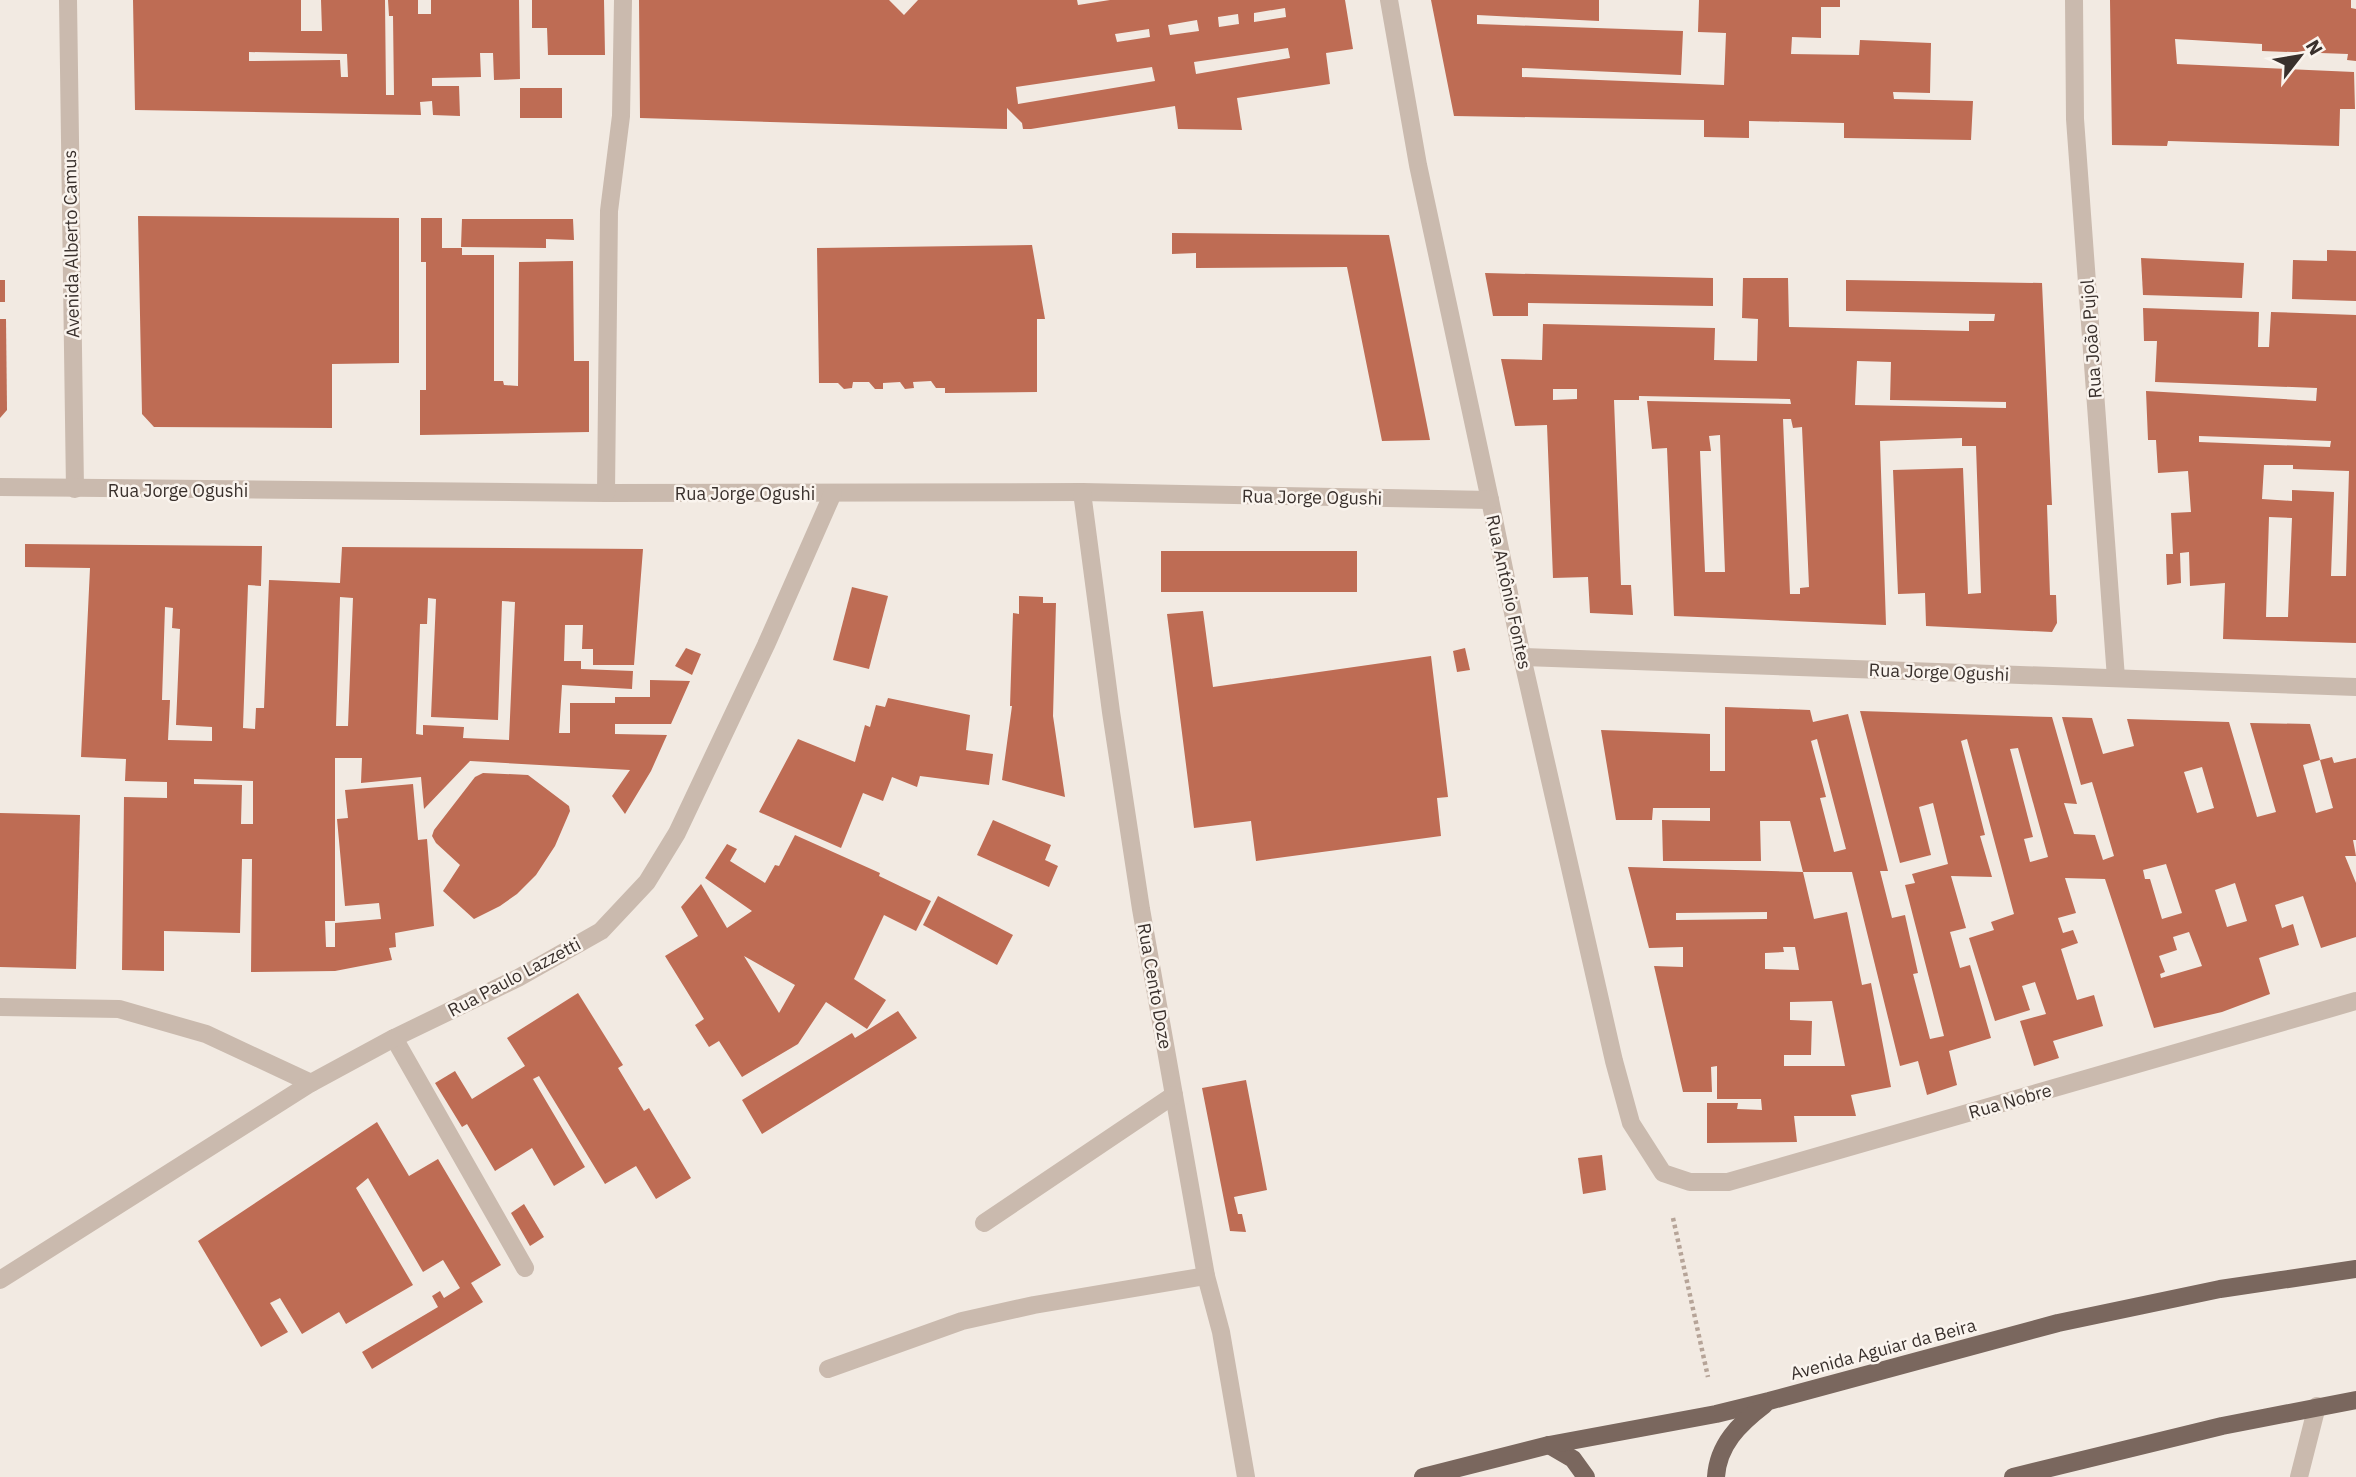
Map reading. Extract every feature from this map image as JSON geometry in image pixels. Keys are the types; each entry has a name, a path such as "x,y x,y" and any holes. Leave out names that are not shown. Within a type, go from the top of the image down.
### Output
{"main road":[{"name":"Avenida Aguiar da Beira","path":"1423,1477 1549,1445 1716,1414 2058,1323 2220,1289 2356,1269"},
{"path":"2013,1477 2221,1426 2356,1399"},
{"path":"1716,1477 1717,1464 1728,1438 1769,1401"},
{"path":"1549,1445 1573,1460 1586,1477"}],"street":[{"name":"Avenida Alberto Camus","path":"68,0 75,489"},
{"path":"606,493 609,211 621,116 623,0"},
{"name":"Rua Antônio Fontes","path":"1389,0 1418,165 1521,657 1615,1061 1631,1123 1663,1173"},
{"name":"Rua João Pujol","path":"2074,0 2075,119 2116,678"},
{"name":"Rua Jorge Ogushi","path":"0,487 606,493 1082,492 1490,500"},
{"name":"Rua Cento Doze","path":"1082,492 1111,712 1141,909 1206,1276 1221,1332 1246,1477"},
{"name":"Rua Paulo Lazzetti","path":"0,1280 312,1083 394,1038 518,978 601,931 647,882 683,820 766,645 833,493"},
{"name":"Rua Jorge Ogushi","path":"1521,657 2356,687"},
{"name":"Rua Nobre","path":"1663,1173 1690,1182 1728,1182 2356,1001"},
{"path":"0,1007 119,1010 206,1034 312,1083"},
{"path":"394,1038 525,1268"},
{"path":"984,1223 1174,1095"},
{"path":"828,1369 962,1321 1034,1305 1206,1276"},
{"path":"2299,1477 2317,1406"}],"path":[{"path":"1663,1173 1716,1414"}],"building":[{"path":"133,0 301,0 301,31 322,31 321,0 385,0 386,95 394,95 393,16 389,16 388,0 418,0 418,14 431,14 431,0 519,0 520,79 494,80 493,53 480,53 481,77 432,78 432,86 459,86 460,116 433,115 432,101 420,102 421,115 135,110","holes":["249,52 347,54 348,77 341,77 340,60 249,61"]},
{"path":"532,0 604,0 605,55 548,55 547,28 532,28"},
{"path":"639,0 889,0 904,15 918,0 1077,0 1078,5 1110,0 1345,0 1353,49 1326,53 1330,84 1237,98 1242,130 1178,129 1175,106 1031,129 1023,129 1022,123 1007,108 1007,129 640,118","holes":["1285,8 1286,17 1254,22 1254,13","1238,14 1239,24 1219,27 1218,17","1197,20 1199,31 1170,35 1168,25","1149,29 1150,37 1117,42 1115,34","1288,48 1290,58 1196,74 1194,62","1152,67 1155,81 1018,104 1016,87"]},
{"path":"1431,0 1599,0 1599,21 1477,15 1477,24 1683,31 1681,75 1522,68 1522,77 1724,85 1726,33 1698,32 1699,0 1840,0 1840,7 1821,7 1821,38 1792,37 1791,54 1859,55 1860,40 1931,43 1930,93 1893,92 1894,99 1973,101 1971,140 1844,138 1844,123 1749,121 1749,138 1704,137 1704,120 1454,116"},
{"path":"2110,0 2351,0 2351,8 2356,9 2356,61 2347,60 2348,54 2262,51 2262,44 2175,39 2177,64 2354,72 2355,109 2340,109 2339,146 2168,141 2167,146 2112,145"},
{"path":"520,88 562,88 562,118 520,118"},
{"path":"138,216 399,218 399,363 332,364 332,428 154,427 142,414"},
{"path":"421,218 442,218 442,248 462,248 462,255 494,255 494,381 503,381 504,385 518,386 519,262 573,261 574,361 589,361 589,432 420,435 420,390 426,390 426,262 421,262"},
{"path":"462,219 573,219 574,240 546,239 546,248 461,247"},
{"path":"1172,233 1389,235 1430,440 1382,441 1347,267 1196,268 1196,253 1172,254"},
{"path":"1032,245 1045,319 1037,319 1037,392 945,393 945,388 936,388 931,381 913,382 914,388 905,389 900,382 883,383 883,389 875,389 869,382 853,382 852,388 844,389 838,383 819,383 817,248"},
{"path":"2327,250 2356,251 2356,301 2292,299 2293,260 2327,261"},
{"path":"2141,258 2244,263 2242,298 2143,295"},
{"path":"1485,273 1713,278 1713,306 1528,303 1528,316 1493,316"},
{"path":"1743,278 1788,278 1789,327 1969,331 1969,321 1994,321 1995,314 1846,311 1846,280 2042,283 2052,505 2047,505 2050,595 2056,595 2057,623 2052,632 1926,626 1925,593 1898,594 1893,470 1963,468 1968,594 1981,593 1976,446 1962,446 1962,438 1880,441 1886,625 1674,616 1667,448 1652,449 1647,401 1791,404 1790,399 1639,396 1639,400 1614,400 1621,585 1631,585 1633,615 1590,613 1588,577 1553,578 1547,425 1515,426 1501,359 1542,360 1543,324 1715,328 1714,360 1757,361 1758,319 1742,318","holes":["1857,361 1891,362 1890,400 2006,402 2006,408 1855,405","1553,389 1577,389 1577,399 1553,400","1783,419 1791,419 1793,428 1802,427 1809,587 1800,588 1800,594 1790,594","1720,435 1725,572 1705,572 1700,451 1711,451 1709,436"]},
{"path":"0,280 5,280 5,302 0,302"},
{"path":"2143,308 2259,312 2258,347 2269,347 2271,312 2356,315 2356,643 2223,639 2225,583 2190,586 2189,552 2180,553 2181,583 2167,585 2166,554 2173,554 2171,513 2191,512 2188,471 2158,473 2156,440 2148,440 2146,391 2316,401 2317,388 2155,382 2157,341 2144,341","holes":["2199,436 2331,441 2330,447 2199,442","2264,465 2349,471 2346,576 2331,576 2334,492 2292,490 2292,501 2262,499","2269,517 2292,518 2288,617 2266,617"]},
{"path":"0,319 6,319 7,410 0,418"},
{"path":"25,544 262,546 261,586 248,585 243,728 255,729 256,708 264,708 269,580 340,583 342,547 643,549 634,665 593,665 593,649 582,649 583,625 565,625 564,661 581,661 581,669 633,671 632,689 562,685 559,733 570,733 570,703 615,703 615,697 650,697 650,680 690,681 671,724 615,724 615,734 667,735 651,771 625,814 612,796 630,770 470,761 424,809 421,777 361,783 362,758 335,758 335,921 325,921 326,947 335,947 335,923 381,919 379,903 345,906 337,819 348,818 345,790 413,784 418,840 427,839 434,926 395,933 396,947 389,948 392,960 335,971 251,972 252,859 242,859 240,933 164,931 164,971 122,970 124,797 167,798 167,782 125,781 126,759 81,757 90,568 25,567","holes":["340,597 353,598 348,726 336,726","428,598 436,599 431,717 498,720 502,601 515,602 509,740 463,738 464,727 423,725 423,735 416,734 420,624 427,624","165,607 173,608 172,628 180,629 176,725 212,727 212,741 168,740 170,700 162,700","194,779 253,781 253,824 241,824 242,785 194,784"]},
{"path":"1161,551 1357,551 1357,592 1161,592"},
{"path":"852,587 888,596 869,669 833,660"},
{"path":"1019,596 1043,597 1043,603 1056,603 1053,716 1065,797 1002,780 1012,706 1013,613 1019,614"},
{"path":"1203,611 1213,687 1431,656 1448,797 1437,798 1441,836 1256,861 1251,821 1194,828 1167,614"},
{"path":"686,648 701,654 692,675 675,666"},
{"path":"1465,648 1470,670 1457,672 1453,651"},
{"path":"888,698 970,715 966,750 993,754 989,785 920,776 917,787 892,777 883,801 863,793 841,848 759,812 798,739 855,762 865,725 870,727 876,705 885,707"},
{"path":"1725,707 1810,710 1813,722 1848,714 1888,871 1880,871 1892,918 1905,915 1918,973 1913,974 1930,1039 1944,1036 1905,885 1915,883 1912,874 1948,864 1933,803 1919,807 1931,855 1900,863 1860,711 2052,717 2077,804 2064,803 2074,834 2095,835 2103,860 2114,856 2092,782 2081,785 2062,717 2092,718 2103,754 2134,746 2127,719 2229,722 2257,817 2276,812 2250,723 2310,724 2320,760 2332,757 2334,763 2356,758 2356,840 2353,840 2356,856 2345,856 2356,883 2356,937 2321,948 2303,896 2275,905 2282,928 2293,924 2299,945 2259,958 2270,994 2222,1012 2154,1028 2105,879 2065,878 2076,913 2058,918 2063,933 2073,930 2078,943 2061,949 2077,1000 2094,995 2103,1026 2053,1041 2059,1058 2034,1066 2020,1021 2046,1014 2035,982 2022,986 2030,1010 1995,1021 1969,938 1994,930 1991,922 2014,914 1967,739 1961,741 1985,835 1980,836 1992,877 1951,876 1966,928 1950,932 1960,968 1970,965 1991,1038 1949,1051 1957,1085 1927,1095 1918,1061 1900,1066 1852,872 1803,872 1790,821 1760,821 1761,861 1663,861 1662,820 1710,821 1710,808 1653,808 1652,820 1616,820 1601,730 1710,734 1710,771 1725,771","holes":["1817,739 1846,849 1834,852 1820,798 1826,797 1811,741","2018,748 2048,857 2030,862 2024,839 2033,837 2010,749","2320,760 2333,808 2316,813 2303,765","2202,767 2214,808 2197,813 2184,772","2166,864 2182,913 2162,919 2150,879 2145,879 2143,870","2235,883 2247,921 2227,927 2215,890","2189,932 2202,966 2161,978 2160,974 2165,972 2159,956 2177,950 2173,937"]},
{"path":"483,773 528,775 569,806 570,811 555,846 536,875 517,894 474,919 443,891 460,865 432,836 475,777"},
{"path":"0,813 80,815 76,969 0,967"},
{"path":"993,820 1051,845 1045,860 1058,866 1049,887 977,855"},
{"path":"795,835 880,873 879,876 931,901 916,931 884,915 854,979 886,1000 867,1029 826,1002 798,1044 742,1077 719,1041 709,1047 695,1025 704,1019 665,956 698,936 681,907 701,884 727,928 752,911 705,878 727,844 737,849 730,861 765,883 775,865 779,866","holes":["744,956 795,985 779,1013"]},
{"path":"1628,867 1803,872 1814,919 1847,912 1862,985 1871,983 1891,1087 1851,1095 1856,1116 1794,1116 1797,1142 1707,1143 1707,1103 1738,1103 1737,1109 1762,1110 1761,1099 1717,1099 1717,1066 1711,1067 1712,1092 1683,1092 1654,966 1683,967 1683,947 1649,948","holes":["1767,912 1767,919 1676,920 1676,913","1783,947 1795,947 1799,970 1765,969 1765,953 1784,952","1832,1001 1845,1066 1784,1066 1784,1055 1811,1055 1812,1021 1790,1020 1790,1002"]},
{"path":"938,896 1013,935 997,965 923,925"},
{"path":"578,993 623,1065 618,1068 644,1111 649,1108 691,1178 656,1199 636,1166 605,1184 539,1076 533,1079 585,1167 554,1186 532,1148 495,1171 467,1124 462,1127 435,1083 455,1071 472,1099 525,1066 507,1038"},
{"path":"898,1011 917,1038 762,1134 742,1100 852,1033 855,1038"},
{"path":"1246,1080 1267,1190 1234,1197 1246,1232 1230,1231 1202,1088"},
{"path":"377,1122 409,1176 438,1159 501,1265 471,1283 483,1302 372,1369 362,1352 438,1307 432,1296 440,1291 444,1298 460,1288 443,1260 423,1272 368,1178 356,1188 413,1285 346,1324 339,1312 302,1334 280,1298 270,1303 288,1332 261,1347 198,1241"},
{"path":"1602,1155 1606,1190 1583,1194 1578,1158"},
{"path":"524,1204 544,1237 530,1246 511,1213"}]}
